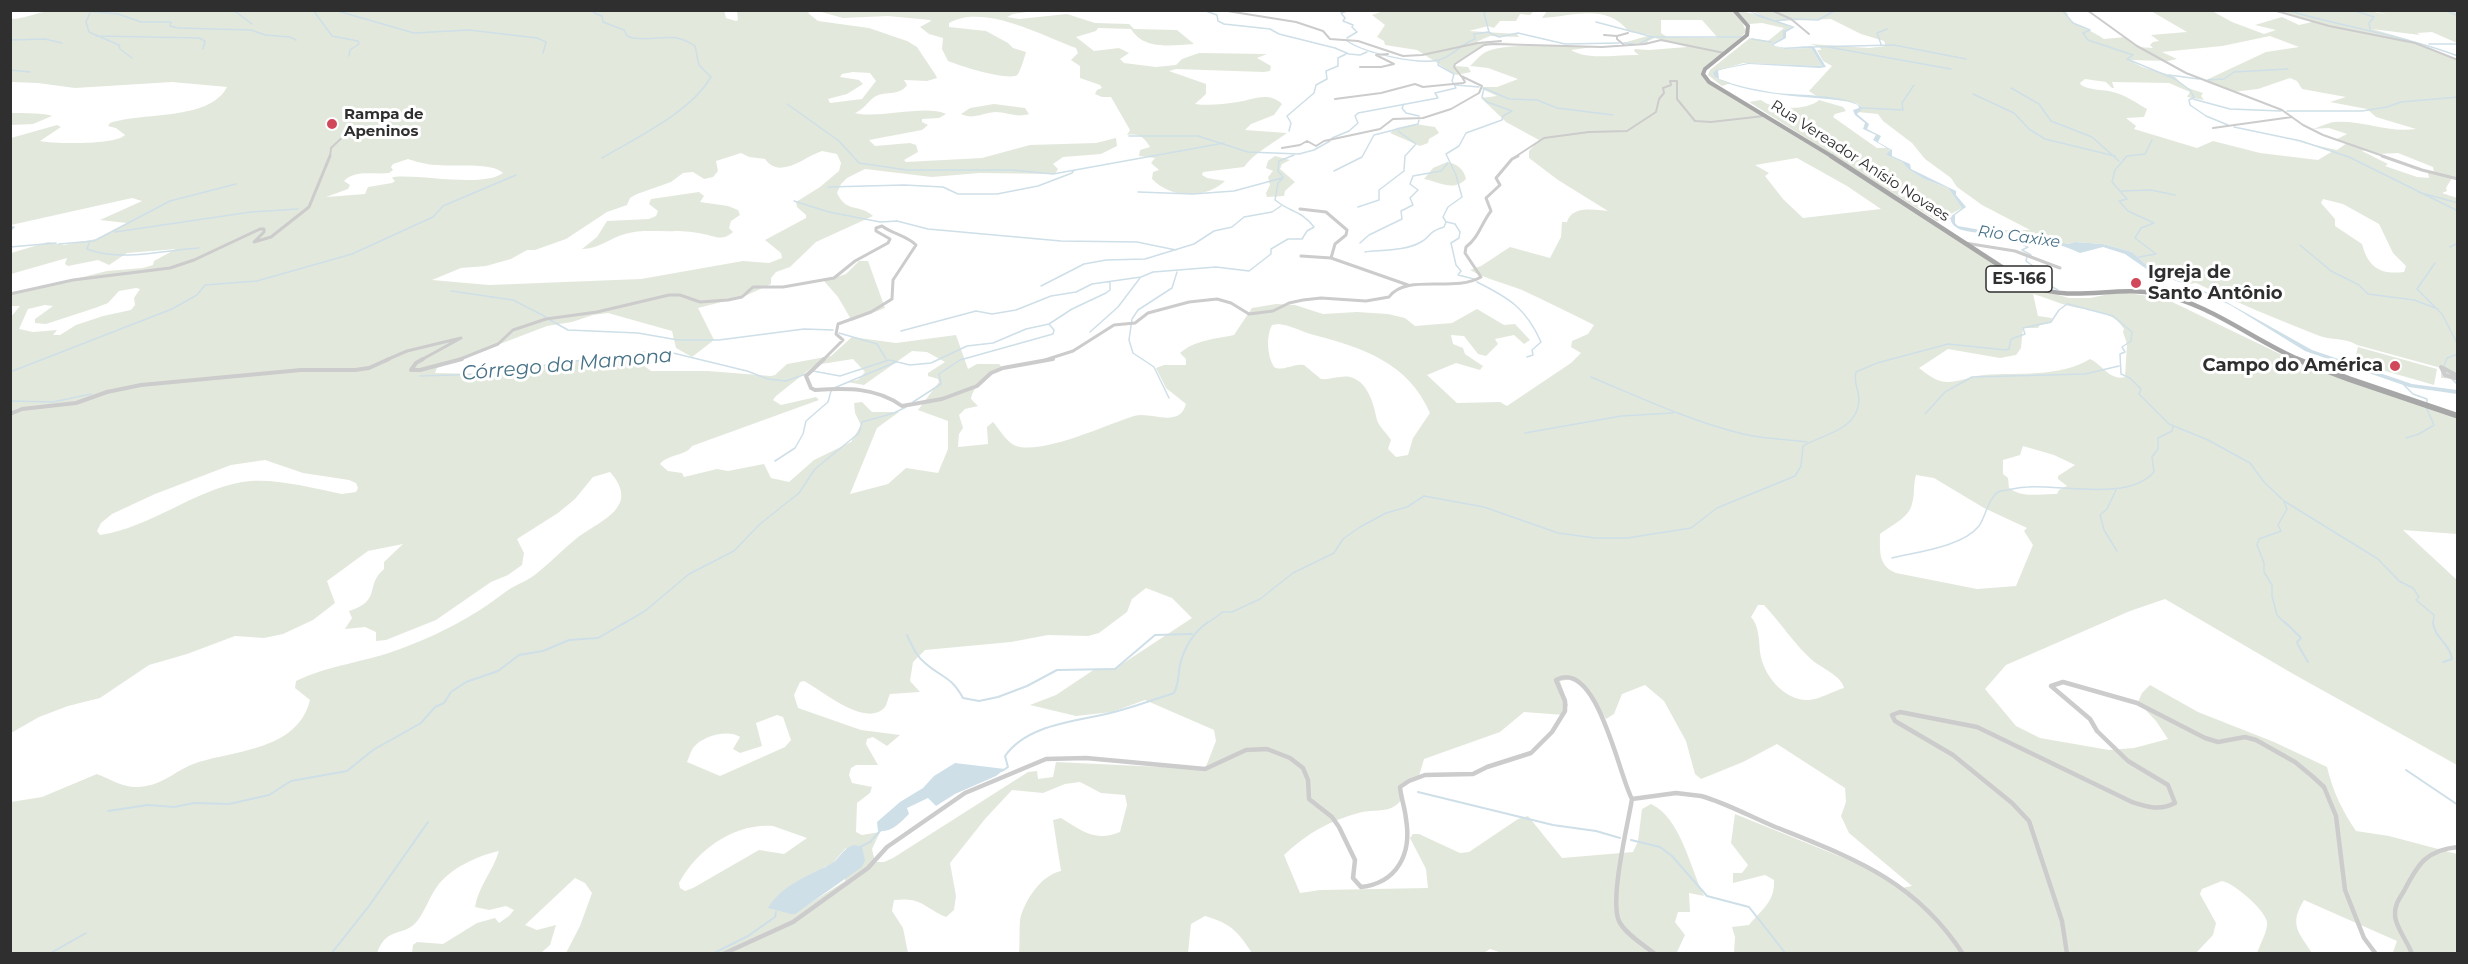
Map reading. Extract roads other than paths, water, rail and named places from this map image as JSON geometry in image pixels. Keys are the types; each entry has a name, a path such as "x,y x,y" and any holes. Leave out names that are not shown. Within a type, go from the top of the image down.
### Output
{"main road":[{"name":"Rua Vereador Anísio Novaes","path":"1734,10 1748,26 1747,35 1705,69 1703,74 1705,77 2019,279 2045,292 2069,297 2129,290 2162,294 2309,364 2457,415"}],"street":[{"path":"1221,10 1248,16 1285,18 1323,30 1330,39 1357,40 1389,54"},
{"path":"1771,10 1790,18 1809,34"},
{"path":"2087,10 2137,46 2186,73 2230,91 2260,100 2292,117 2303,126 2323,135 2422,170 2457,179"},
{"path":"2273,10 2323,24 2415,43 2457,60"},
{"path":"1604,35 1617,36 1628,33"},
{"path":"1617,36 1617,39 1624,45"},
{"path":"1335,99 1381,93 1414,84 1420,87 1465,82 1454,67 1455,64 1484,45 1624,45 1667,40 1724,53"},
{"path":"1360,67 1394,64 1376,55 1413,56 1494,41 1541,45"},
{"path":"1282,148 1300,145 1307,141 1316,146 1324,141 1380,129 1393,119 1423,118 1451,109 1482,89 1482,86 1461,76"},
{"path":"10,414 22,409 76,403 107,392 141,385 301,370 362,369 407,351 461,338 416,363 411,370 420,370 493,347 504,341 513,330 546,319 642,303 669,295 680,295 700,302 714,302 742,297 753,287 783,287 834,278 855,261 888,243 890,239 876,231 876,228 882,226 891,233 910,239 916,245 893,280 892,299 871,312 838,324 836,334 843,340 842,343 806,376 810,388 815,390 855,388 891,398 902,406 911,406 942,399 977,386 991,373 1004,368 1053,359 1091,341 1114,325 1135,323 1156,310 1209,298 1231,303 1249,314 1260,314 1303,300 1321,298 1366,301 1389,297 1394,290 1409,285 1460,283 1480,279 1465,253 1466,247 1477,238 1480,225 1491,211 1486,198 1498,189 1500,185 1496,178 1498,174 1506,170 1512,159 1529,150 1544,138 1589,132 1627,131 1656,112 1659,99 1664,93 1663,88 1671,85 1670,81 1677,81 1677,99 1695,121 1711,122 1767,116"},
{"path":"2213,128 2292,117"},
{"path":"10,294 47,284 111,274 150,272 172,267 202,257 260,229 264,229 264,232 253,241 267,239 309,207 330,160 329,150 346,134 358,130"},
{"path":"1300,209 1313,208 1332,214 1347,230 1346,235 1335,244 1331,258"},
{"path":"1964,243 2003,248 2029,255 2060,268"},
{"path":"1301,256 1331,258 1409,285"},
{"path":"723,954 793,922 868,868 886,847 965,793 1046,759 1086,758 1205,769 1241,751 1260,748 1277,752 1292,760 1306,773 1308,781 1306,791 1311,801 1334,819 1355,860 1353,878 1361,887 1370,887 1385,881 1399,870 1406,852 1407,822 1400,787 1408,781 1433,773 1476,774 1489,766 1520,760 1534,752 1561,721 1567,710 1565,695 1556,680 1564,675 1572,676 1578,681 1600,713 1609,730 1626,789 1632,799 1617,896 1617,919 1621,926 1655,954"},
{"path":"2067,954 2062,921 2029,821 2012,803 1953,755 1895,721 1892,715 1900,712 1977,727 2112,793 2149,807 2165,808 2175,803 2168,785 2128,761 2097,731 2090,719 2051,686 2063,682 2138,703 2205,738 2229,742 2245,737 2270,747 2295,762 2324,787 2336,816 2345,890 2364,938 2376,954"},
{"path":"1632,799 1692,794 1722,804 1869,866 1920,902 1940,922 1963,954"},
{"path":"2412,954 2408,941 2395,919 2395,907 2418,864 2428,856 2457,847"}],"waterway":[{"path":"74,10 118,14 141,22 171,22 170,26 178,28 251,30 265,35 290,37 296,40"},
{"path":"228,10 236,12 252,24"},
{"path":"313,10 332,36 358,41 359,44 350,50 349,56"},
{"path":"334,10 414,33 469,30 537,38 546,42 543,53"},
{"path":"593,10 594,13 602,16 603,22 624,30 627,36 642,39 671,37 695,46 699,65 711,77 702,90 677,113 602,158"},
{"path":"1203,10 1217,15 1218,21 1224,24 1270,29 1279,34 1335,48 1349,54 1360,55 1367,52"},
{"path":"1347,38 1357,32 1352,27 1353,25 1343,21 1345,18 1341,13 1350,10"},
{"path":"1488,10 1484,13 1489,32"},
{"path":"1793,19 1818,20 1836,10"},
{"path":"2062,10 2073,23 2090,30 2083,33 2088,40 2133,55 2127,59 2175,79 2190,90 2194,97 2189,100 2190,105 2206,116 2228,125"},
{"path":"2286,10 2416,42 2458,56"},
{"path":"2353,10 2374,17 2369,23 2370,29"},
{"path":"2445,10 2458,16"},
{"path":"90,13 86,22 89,32 98,36"},
{"name":"Rio Caxixe","path":"1776,21 1789,19"},
{"name":"Córrego da Mamona","path":"1596,22 1653,37 1741,37"},
{"path":"1881,44 1877,33 1887,29"},
{"name":"Córrego da Mamona","path":"1439,60 1475,39 1474,34 1488,32 1499,37 1518,33 1565,44 1619,43"},
{"path":"98,36 199,38 205,41 203,49"},
{"path":"98,36 119,45 120,49 132,58"},
{"name":"Córrego da Mamona","path":"1641,43 1652,37"},
{"path":"10,40 45,39 62,43"},
{"name":"Córrego da Mamona","path":"1752,39 1771,42"},
{"path":"1347,41 1366,50 1392,57 1418,61 1439,60"},
{"name":"Córrego da Mamona","path":"1624,43 1634,44"},
{"path":"2429,44 2458,44"},
{"path":"1809,47 1894,45 1966,59"},
{"path":"1828,47 1951,69"},
{"path":"1289,131 1291,123 1287,116 1314,93 1316,85 1327,79 1326,71 1338,66 1338,58 1346,54"},
{"name":"Córrego da Mamona","path":"1404,104 1438,98 1435,93 1456,88 1452,81 1454,74 1438,65 1439,60"},
{"path":"2208,80 2224,79 2234,72 2288,69"},
{"path":"10,70 30,72"},
{"path":"2169,75 2199,79"},
{"path":"1456,85 1479,87"},
{"path":"1863,108 1903,110 1902,103 1914,85"},
{"path":"1365,252 1394,250 1415,245 1444,227 1446,222 1443,217 1448,207 1462,197 1456,175 1446,154 1459,146 1466,133 1502,120 1503,116 1512,111 1487,102 1482,97 1484,88 1509,99 1537,100 1557,108 1613,115"},
{"path":"2011,88 2039,104 2051,121 2092,137 2113,155"},
{"path":"1973,94 2014,113 2029,129 2045,139 2113,155"},
{"path":"2287,111 2362,111 2401,102 2458,97"},
{"path":"2193,99 2230,109 2281,111"},
{"path":"787,104 839,141 859,163 907,170 1012,170 1053,174 1074,170"},
{"name":"Córrego da Mamona","path":"1332,138 1349,131 1358,123 1355,116 1358,113 1404,104"},
{"path":"1404,104 1402,108 1406,113 1419,116"},
{"path":"1334,171 1362,157 1374,135 1418,124 1419,120"},
{"path":"2234,127 2301,141 2349,157 2422,193"},
{"path":"1358,207 1379,200 1379,190 1404,171 1405,156 1416,144 1398,131"},
{"path":"1129,136 1198,136 1221,143"},
{"path":"2139,257 2156,254 2135,238 2141,228 2154,223 2128,211 2119,201 2127,199 2112,182 2115,170 2127,156 2145,154 2152,140"},
{"path":"1221,143 1248,152 1299,154 1314,150 1330,141"},
{"path":"1074,170 1221,143"},
{"name":"Córrego da Mamona","path":"1283,177 1278,171 1279,161 1294,155"},
{"path":"2113,155 2119,161"},
{"path":"1360,243 1369,235 1402,219 1401,211 1413,205 1410,198 1418,190 1410,184 1413,176 1441,171 1448,163"},
{"path":"828,187 904,185 943,187 958,194 997,194 1038,186 1074,170"},
{"path":"10,372 172,309 197,295 205,285 257,281 352,254 433,217 443,206 516,175"},
{"path":"1138,192 1193,194 1234,191 1282,178"},
{"name":"Córrego da Mamona","path":"901,331 976,311 992,314 1016,310 1051,296 1076,292 1092,284 1141,277 1153,272 1216,267 1249,271 1271,254 1271,249 1288,239 1302,239 1307,231 1314,227 1305,217 1275,200 1278,183 1283,178"},
{"path":"59,244 94,241 170,201 236,184"},
{"path":"2122,191 2151,190 2175,195"},
{"path":"2422,193 2458,203"},
{"path":"2422,193 2458,211"},
{"path":"794,201 829,212 880,222 897,221 928,229 1061,241 1137,242 1175,250"},
{"path":"1175,250 1194,244 1214,231 1232,227 1244,217 1272,212 1281,206"},
{"path":"115,232 251,212 298,209"},
{"path":"1447,222 1455,224 1460,232 1459,238 1451,243 1456,265 1461,271 1458,275 1474,279"},
{"path":"10,227 14,227 10,231"},
{"path":"2001,234 2028,247 2022,250 2031,255"},
{"path":"10,247 56,243"},
{"path":"89,243 87,249 114,255 199,248"},
{"path":"2450,247 2458,243"},
{"path":"2300,245 2331,271 2359,285 2368,294 2414,300 2436,308"},
{"path":"1041,286 1084,264 1106,260 1145,259 1175,250"},
{"path":"2027,257 2026,261 2040,271 2039,280 2058,290"},
{"path":"2435,263 2417,289 2436,308"},
{"path":"1169,398 1154,367 1133,353 1129,340 1132,319 1138,310 1172,288 1177,272"},
{"path":"1090,332 1118,307 1140,278"},
{"name":"Córrego da Mamona","path":"1049,324 1072,309 1106,293 1110,290 1110,282"},
{"path":"1477,282 1498,293 1523,312 1541,342 1532,350 1533,355 1527,357"},
{"path":"451,291 513,300 546,317"},
{"path":"1206,624 1223,612 1232,612 1260,599 1293,573 1334,553 1343,539 1360,527 1386,513 1407,507 1424,496 1484,507 1558,533 1595,538 1627,538 1691,528 1717,508 1795,476 1801,466 1803,446 1838,430 1853,418 1859,400 1856,372 1877,363 1948,344 2006,350 2009,349 2011,339 2025,334 2023,328 2051,322 2059,310 2067,304"},
{"path":"2068,304 2113,316 2132,332 2131,341 2122,347 2125,352 2120,354 2121,374 2130,378 2141,389 2139,394 2169,424 2208,440 2250,463 2264,482 2284,501 2378,559 2399,581 2413,588 2419,597 2416,600 2434,615 2433,623"},
{"path":"2436,308 2442,314 2458,345"},
{"path":"550,320 568,330 638,333 678,340 719,340 804,329 833,330"},
{"name":"Córrego da Mamona","path":"813,371 840,376 889,360 910,365 931,363 967,346 993,343 1026,329 1049,324"},
{"path":"913,402 941,384 939,374 960,360 1053,334 1054,330 1049,324"},
{"path":"839,333 877,344 886,359"},
{"name":"Córrego da Mamona","path":"420,376 485,374 574,361 673,353 747,371 768,379 786,381 806,374"},
{"path":"2444,366 2447,358 2458,354"},
{"path":"834,388 896,362"},
{"path":"1925,414 1945,392 1972,377 2085,374 2119,366"},
{"path":"1591,377 1723,429 1759,437 1807,442"},
{"path":"2452,379 2458,385"},
{"path":"2404,385 2413,394 2427,399 2427,403"},
{"path":"775,461 795,448 803,434 806,421 828,402 831,391"},
{"path":"10,401 53,402 91,394"},
{"path":"623,624 645,611 689,574 734,551 760,524 799,493 815,469 859,433 862,422 894,413 906,407"},
{"path":"2406,438 2419,434 2434,425 2426,407"},
{"path":"1525,433 1621,416 1673,413"},
{"path":"1892,558 1938,548 1962,539 1979,526 1990,502 2000,491 2021,487 2112,489 2143,481 2154,472 2152,457 2158,449 2158,438 2172,431 2173,427"},
{"path":"2116,490 2107,509 2100,515 2104,530 2117,551"},
{"path":"2284,502 2287,509 2278,525 2281,531 2259,539 2257,545 2264,563 2264,572 2272,585 2272,596 2277,615 2286,624"},
{"path":"108,811 148,805 174,807 194,803 229,804 269,795 291,781 347,771 373,750 421,723 435,707 444,703 451,692 466,682 498,671 519,655 543,651 569,640 598,638 626,622"},
{"path":"1002,771 1008,767 1005,756 1025,737 1038,731 1123,710 1174,693 1178,683 1180,665 1187,647 1198,631 1208,622"},
{"path":"2285,622 2301,638 2297,642 2308,662"},
{"path":"2433,623 2436,632 2451,653 2452,659 2443,662"},
{"path":"907,635 922,660 950,681 963,698 979,701 998,697 1027,686 1057,670 1115,669 1155,635 1192,634"},
{"path":"2406,770 2458,805"},
{"path":"1418,792 1553,825 1596,831 1620,838"},
{"path":"331,954 369,906 428,822"},
{"path":"858,848 870,842 880,831"},
{"path":"1631,840 1660,847 1672,856 1707,896 1749,907 1786,954"},
{"path":"712,954 748,936 775,917 776,912"},
{"path":"49,954 86,933"}],"place":[{"name":"Rampa de Apeninos","path":"332,124"},
{"name":"Igreja de Santo Antônio","path":"2136,283"},
{"name":"Campo do América","path":"2395,366"}]}
